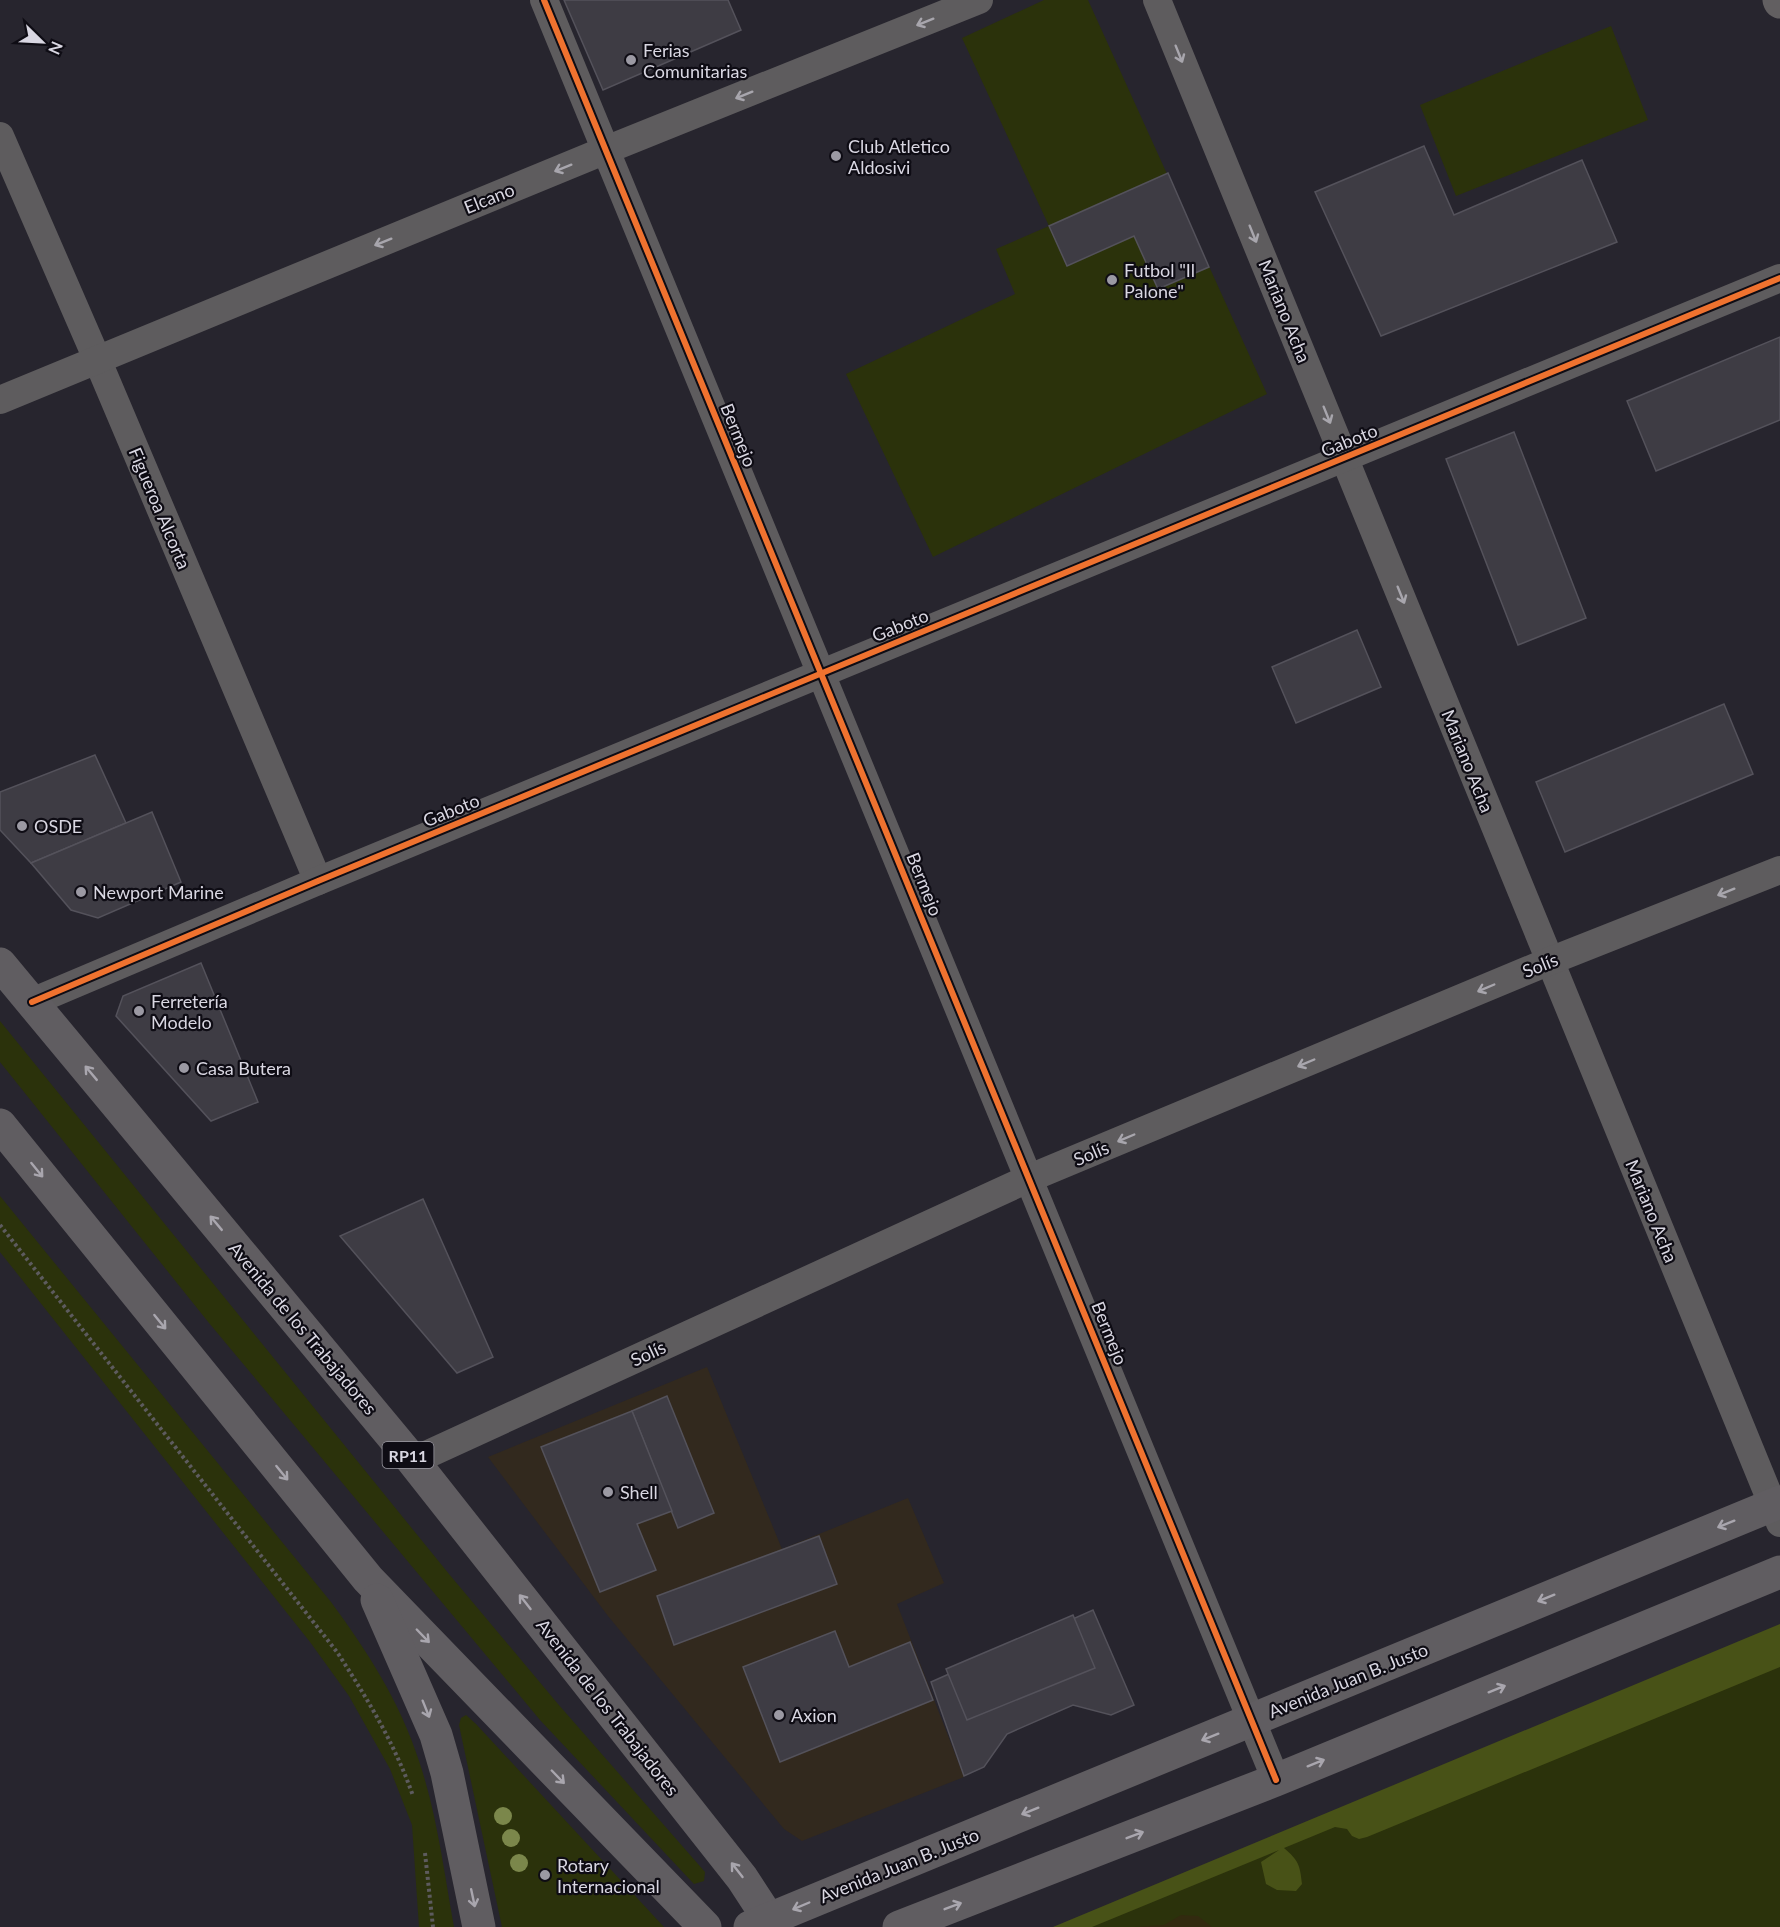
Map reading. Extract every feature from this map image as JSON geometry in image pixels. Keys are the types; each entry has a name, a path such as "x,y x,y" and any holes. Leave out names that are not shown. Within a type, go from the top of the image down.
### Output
{"main road":[{"name":"Avenida de los Trabajadores","path":"0,964 413,1461 735,1868 764,1924"},
{"path":"0,1125 368,1579 705,1927"},
{"name":"Avenida Juan B. Justo","path":"764,1924 1252,1719 1777,1510"},
{"path":"899,1927 1276,1780 1780,1572"},
{"path":"368,1579 436,1735 447,1773 479,1927"}],"street":[{"name":"Bermejo","path":"544,0 1276,1780"},
{"name":"Elcano","path":"0,400 606,150 979,0"},
{"name":"Mariano Acha","path":"1156,0 1777,1510"},
{"name":"Figueroa Alcorta","path":"0,136 318,881"},
{"name":"Gaboto","path":"32,1002 318,881 1780,278"},
{"name":"Solís","path":"413,1461 1030,1178 1550,961 1780,870"}],"path":[{"path":"0,1225 337,1652 390,1741 404,1769 416,1804"},
{"path":"424,1845 432,1927"}],"shaded area":[{"path":"707,1367 782,1549 908,1498 944,1583 897,1604 964,1777 802,1841 784,1829 608,1616 488,1457"}],"green space":[{"name":"Futbol \"Il Palone\"","path":"1044,0 1088,0 1267,394 933,557 846,374 1015,294 996,249 1049,226 962,38"},
{"path":"1611,26 1648,120 1456,196 1420,105"},
{"path":"0,1021 449,1574 558,1704 705,1872 704,1881 694,1884 540,1720 209,1323 0,1062"},
{"path":"0,1196 331,1602 382,1678 411,1739 425,1781 435,1822 454,1927 419,1927 412,1825 390,1769 349,1696 310,1642 0,1252"},
{"path":"1780,1624 1780,1667 1367,1837 1359,1839 1352,1836 1347,1829 1335,1827 1284,1848 1295,1859 1299,1867 1302,1884 1296,1891 1277,1890 1266,1884 1261,1862 1279,1850 1092,1927 1053,1927"},
{"path":"1780,1632 1780,1927 1070,1927"},
{"path":"466,1715 664,1927 502,1927 459,1725 461,1718"}],"sand":[{"path":"1181,1915 1198,1916 1212,1927 1135,1927 1164,1925"}],"building":[{"name":"Ferias Comunitarias","path":"564,0 728,0 741,30 603,90"},
{"path":"1424,146 1454,215 1582,160 1617,242 1381,336 1315,192"},
{"path":"1168,173 1209,267 1158,289 1134,236 1067,266 1049,226"},
{"path":"1780,337 1780,420 1656,471 1627,401"},
{"path":"1514,432 1586,618 1518,645 1446,459"},
{"path":"1357,630 1381,687 1296,723 1272,667"},
{"path":"1724,704 1753,774 1565,852 1536,782"},
{"path":"95,755 126,823 31,863 0,830 0,792"},
{"path":"152,812 181,882 98,918 71,910 31,863"},
{"path":"201,963 258,1102 211,1121 116,1016 123,996"},
{"path":"423,1199 493,1357 457,1373 340,1236"},
{"path":"667,1396 714,1513 678,1528 632,1411"},
{"path":"632,1411 672,1511 637,1524 656,1570 600,1592 541,1447"},
{"path":"819,1536 837,1584 674,1645 657,1596"},
{"path":"1093,1610 1134,1705 1111,1715 1073,1705 1007,1734 984,1767 964,1776 931,1682"},
{"path":"1073,1615 1095,1668 967,1720 946,1669"},
{"path":"835,1631 849,1667 910,1642 933,1700 780,1762 743,1667"}],"cycle path":[{"path":"544,0 1276,1780"},
{"path":"32,1002 318,881 1780,278"}],"place":[{"name":"Ferias Comunitarias","path":"631,60"},
{"name":"Club Atletico Aldosivi","path":"836,156"},
{"name":"Futbol \"Il Palone\"","path":"1112,280"},
{"name":"OSDE","path":"22,826"},
{"name":"Newport Marine","path":"81,892"},
{"name":"Ferretería Modelo","path":"139,1011"},
{"name":"Casa Butera","path":"184,1068"},
{"name":"Shell","path":"608,1492"},
{"name":"Axion","path":"779,1715"},
{"name":"Rotary Internacional","path":"545,1875"}]}
